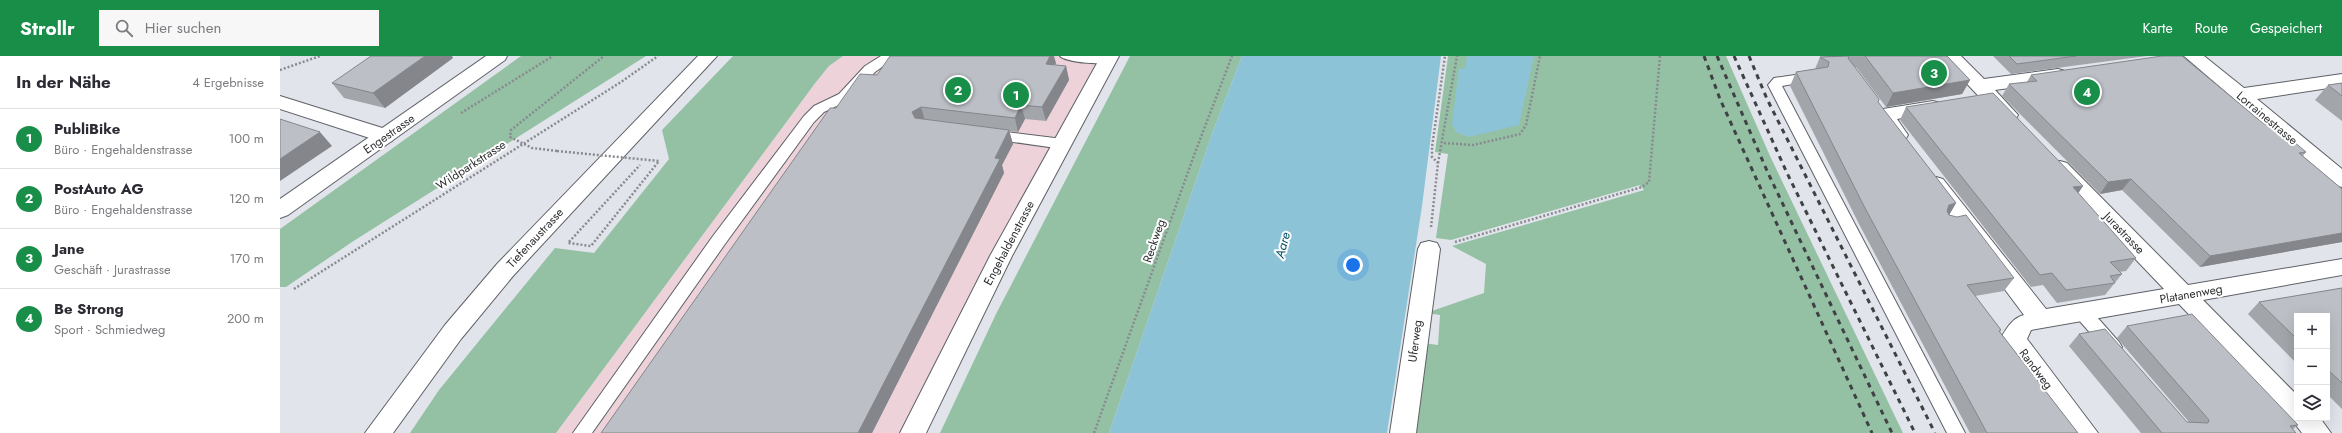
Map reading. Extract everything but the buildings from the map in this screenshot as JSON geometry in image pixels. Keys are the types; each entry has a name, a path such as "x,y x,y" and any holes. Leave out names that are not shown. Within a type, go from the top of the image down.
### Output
{"street":[{"name":"Engestrasse","path":"280,210 498,56"},
{"name":"Tiefenaustrasse","path":"378,433 453,332 505,270 708,56"},
{"path":"1950,56 1973,97 2024,131"},
{"name":"Lorrainestrasse","path":"2186,56 2240,95 2341,178"},
{"name":"Engehaldenstrasse","path":"913,433 1001,256 1064,144 1109,58"},
{"path":"1912,152 1878,108 1973,97 2072,73"},
{"path":"2240,95 2342,80"},
{"path":"280,102 385,136"},
{"name":"Jurastrasse","path":"2046,154 2294,408"},
{"path":"1926,171 1956,222 2041,320"},
{"name":"Uferweg","path":"1403,433 1429,249"},
{"name":"Platanenweg","path":"2041,320 2342,268"},
{"name":"Randweg","path":"2041,320 2023,324 2016,330 2014,336 2016,343 2085,433"},
{"path":"2307,421 2318,433"}],"lane":[{"path":"582,433 719,240 809,118 819,109 844,97 870,69 890,56"},
{"path":"1067,56 1109,58"},
{"path":"1815,76 1779,81 1775,85 1956,433"},
{"path":"979,133 1064,144"},
{"path":"2083,312 2124,361"}],"path":[{"path":"280,70 320,56"},
{"path":"459,114 553,56"},
{"path":"604,56 516,125 511,130 510,137 537,151 557,151 659,161 591,246 568,243 640,165"},
{"name":"Wildparkstrasse","path":"294,289 614,86 658,56"},
{"name":"Reckweg","path":"1094,433 1126,350 1194,151 1232,56"},
{"path":"1438,164 1432,157 1432,147 1444,56"},
{"path":"1457,56 1444,143 1438,164 1429,249 1642,187 1649,182 1660,56"},
{"path":"1444,143 1455,146 1476,146 1520,134 1526,125 1540,56"}],"shaded area":[{"path":"843,56 1107,56 910,433 556,433 816,82 829,66"}],"green space":[{"path":"521,56 646,56 352,242 286,287 280,287 280,229"},
{"path":"733,56 843,56 829,66 816,82 556,433 410,433 439,390 555,248 594,253 669,159 662,130"},
{"path":"1130,56 1242,56 1213,131 1109,433 940,433 996,314"},
{"path":"1448,56 1726,56 1770,156 1903,433 1411,433 1423,343 1438,345 1440,315 1426,313 1484,293 1486,264 1452,246 1644,190 1640,185 1451,240 1436,238 1448,154 1435,152"}],"water":[{"name":"Aare","path":"1242,56 1441,56 1422,206 1387,433 1109,433 1213,131"},
{"path":"1467,56 1534,56 1519,125 1469,137 1456,132 1452,124 1459,68 1465,69"}],"railway":[{"path":"1704,56 1720,99 1872,433"},
{"path":"1717,56 1768,173 1892,433"},
{"path":"1734,56 1787,173 1915,433"},
{"path":"1749,56 1767,99 1935,433"}],"place":[{"name":"Jane","path":"1934,73"},
{"name":"PostAuto AG","path":"958,90"},
{"name":"Be Strong","path":"2087,92"},
{"name":"PubliBike","path":"1016,95"}]}
